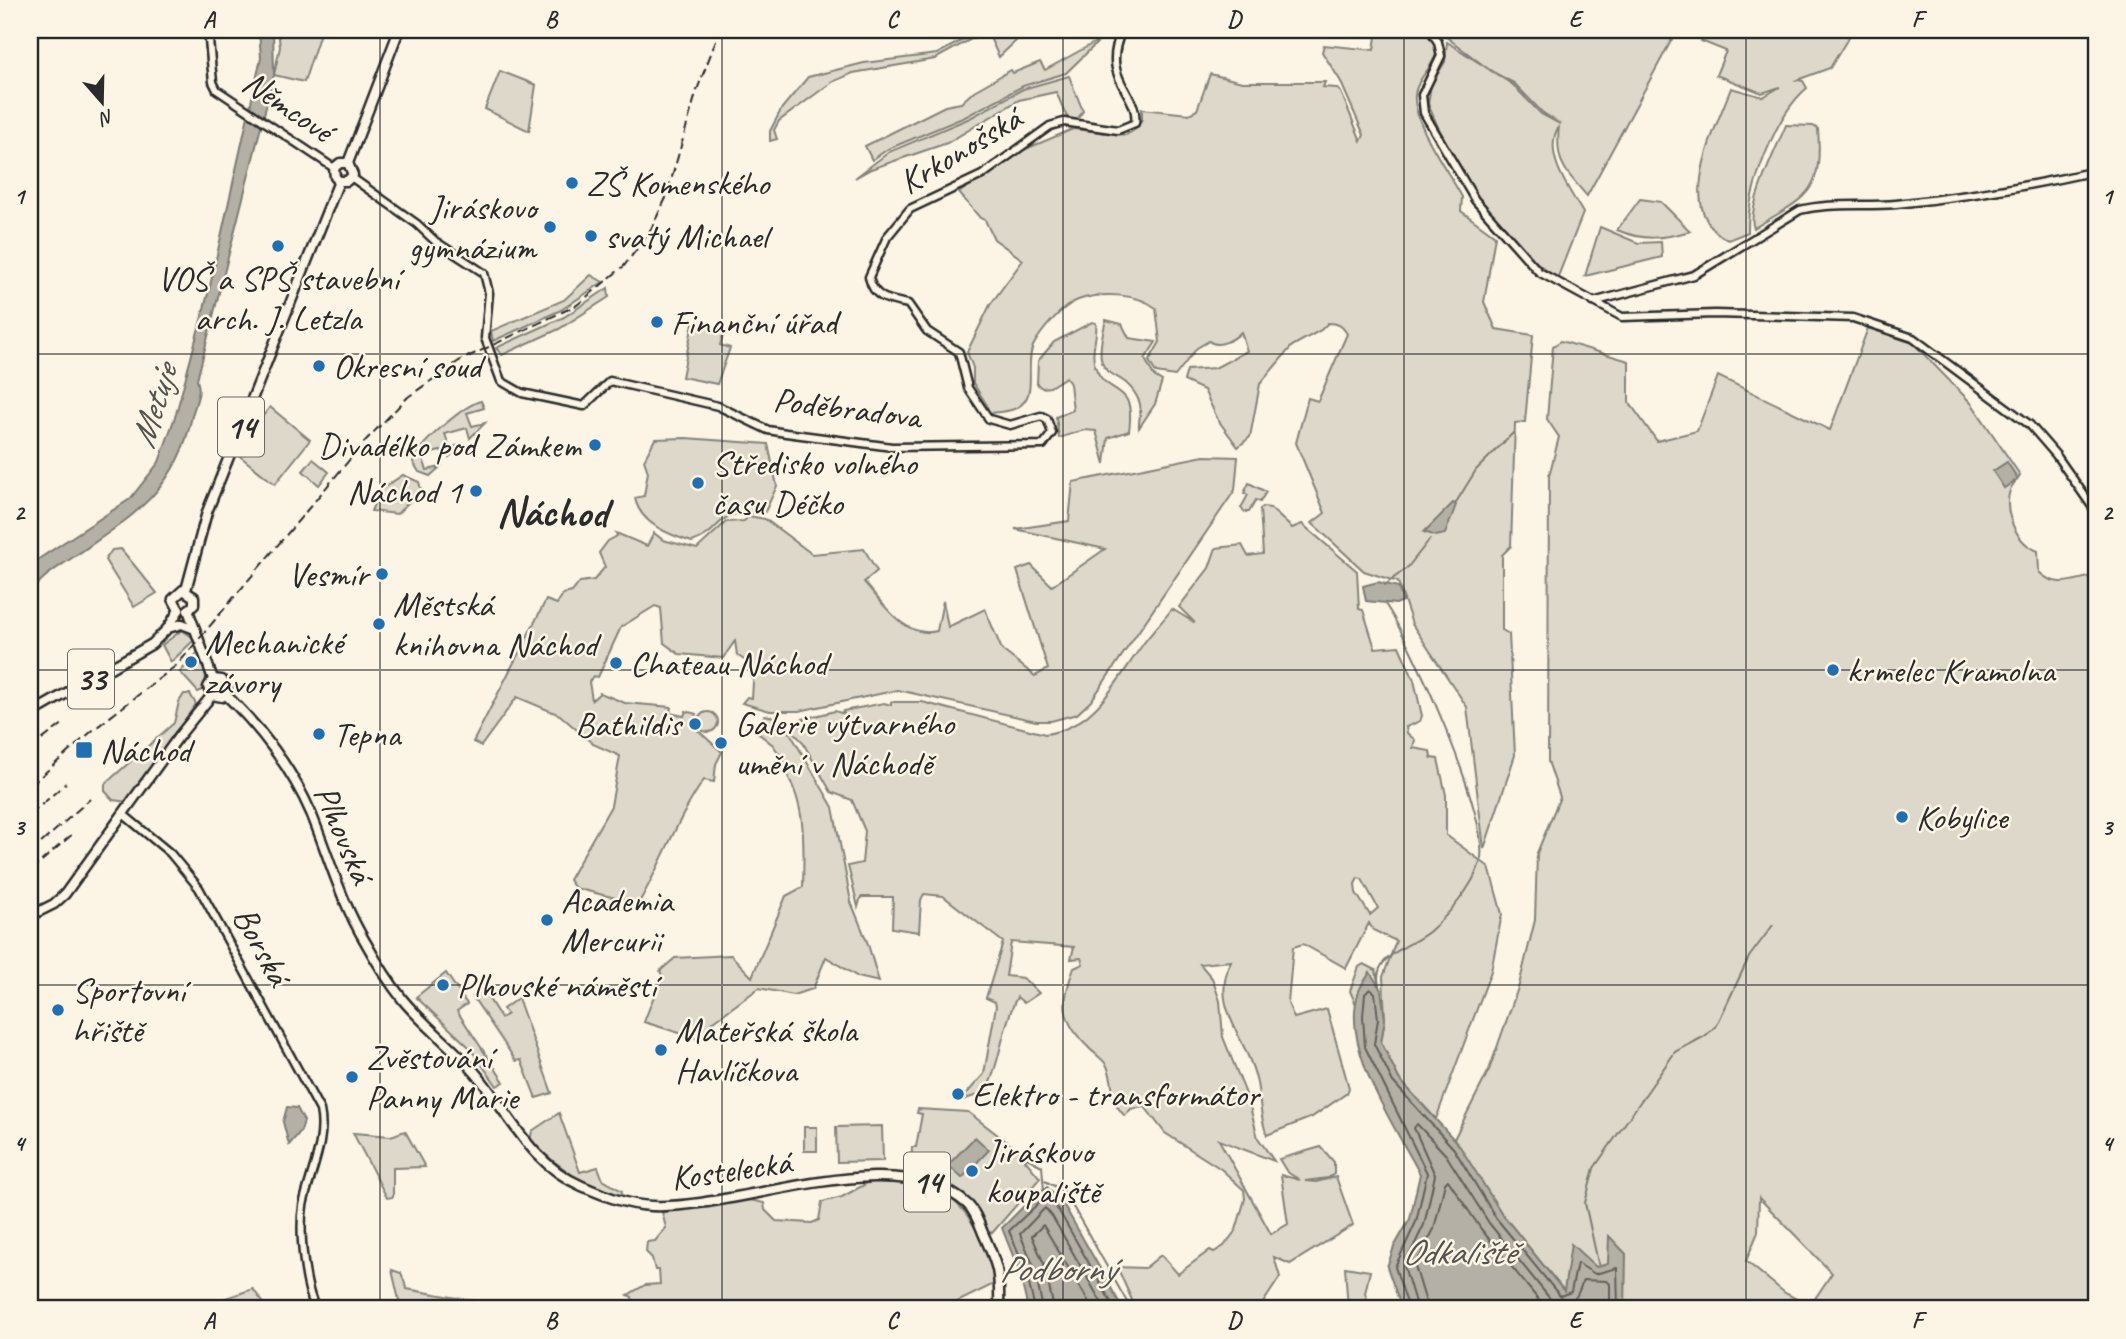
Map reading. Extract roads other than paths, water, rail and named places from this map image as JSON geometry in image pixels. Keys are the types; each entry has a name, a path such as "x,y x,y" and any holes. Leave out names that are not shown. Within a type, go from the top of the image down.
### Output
{"main road":[{"path":"348,163 399,30"},
{"path":"340,163 348,163 353,170 351,177 339,181 335,177 334,168 340,163"},
{"name":"14","path":"213,679 195,629 184,610 174,606 174,596 186,590 207,512 339,181"},
{"name":"14","path":"184,610 194,605 194,597 186,590"},
{"name":"33","path":"30,714 152,644 184,610"},
{"path":"168,628 182,624 195,629"},
{"name":"14","path":"213,679 225,683 225,694"},
{"name":"14","path":"212,695 208,687 213,679"},
{"path":"30,916 61,898 179,736 212,695 220,697 225,694"},
{"name":"Plhovská","path":"225,694 261,733 303,797 353,921 405,1001 449,1044"},
{"name":"Kostelecká","path":"449,1044 483,1082 519,1135 540,1159 576,1184 613,1199 653,1206 681,1206 851,1178 887,1176 921,1179 946,1190 971,1209 993,1255 1000,1279 999,1309"}],"street":[{"name":"Němcové","path":"208,30 213,85 334,168"},
{"name":"Krkonošská","path":"1043,445 1052,433 1047,419 1041,415 1005,425 989,419 968,387 959,352 927,331 908,304 884,299 876,293 869,277 887,237 910,209 982,175 1050,126 1064,122 1118,130 1135,123 1136,115 1116,73 1114,55 1122,30"},
{"path":"1430,30 1438,42 1441,56 1425,87 1422,103 1465,185 1496,226 1539,272 1622,317 1715,314 1853,318 1913,338 2030,425 2056,455 2096,512"},
{"path":"1591,302 1695,275 1800,210 1817,206 1880,205 1965,196 2096,171"},
{"name":"Němcové","path":"351,177 485,276 489,293 485,334 500,379 513,391 584,406 610,382"},
{"name":"Poděbradova","path":"610,382 718,406 768,430 786,433 892,447 948,444 1043,445"},
{"name":"Borská","path":"123,814 170,853 199,888 320,1110 323,1126 302,1218 309,1290 316,1309"}],"water":[{"path":"259,30 273,30 274,75 197,380 198,394 185,442 176,463 150,499 116,528 50,573 30,594 30,566 130,499 159,462 176,414 210,286 261,58"},
{"path":"2007,462 2018,479 2004,488 1993,471"},
{"path":"1453,503 1456,505 1445,534 1436,536 1424,532"},
{"path":"1378,582 1398,587 1403,601 1396,604 1366,601 1363,586"},
{"name":"Odkaliště","path":"1370,972 1381,990 1385,1019 1381,1042 1399,1079 1459,1145 1502,1214 1564,1291 1571,1244 1596,1267 1608,1264 1609,1236 1626,1254 1625,1309 1402,1309 1387,1267 1394,1247 1410,1219 1420,1174 1384,1110 1363,1061 1355,1013 1359,991"},
{"path":"287,1107 297,1108 304,1121 301,1131 289,1145 283,1122"},
{"path":"975,1137 989,1150 962,1178 948,1165"},
{"name":"Podborný","path":"1047,1187 1065,1207 1123,1309 1028,1309 1019,1271 1002,1228 1037,1193"}],"waterway":[{"path":"1455,504 1476,470 1514,432"},
{"path":"1385,585 1408,567 1430,539"},
{"path":"1379,985 1378,975 1387,959 1430,931 1466,891 1480,863 1481,842 1463,773 1447,732 1413,654 1385,604"},
{"path":"1599,1267 1585,1203 1594,1168 1675,1052 1705,1036 1717,1025 1749,957 1773,925"},
{"path":"1025,1157 1042,1166 1044,1191"},
{"path":"1045,1181 1064,1191 1131,1309"}],"railway":[{"path":"30,786 92,731 178,664 366,440 408,397 459,361 577,305 624,266 649,233 666,198 697,90 720,30"},
{"path":"30,749 64,723"},
{"path":"30,815 66,783"},
{"path":"30,853 90,799"},
{"path":"30,871 75,832"}],"place":[{"name":"ZŠ Komenského","path":"572,183"},
{"name":"Jiráskovo gymnázium","path":"550,227"},
{"name":"svatý Michael","path":"591,236"},
{"name":"VOŠ a SPŠ stavební arch. J. Letzla","path":"278,246"},
{"name":"Finanční úřad","path":"657,322"},
{"name":"Okresní soud","path":"319,366"},
{"name":"Divadélko pod Zámkem","path":"595,445"},
{"name":"Středisko volného času Déčko","path":"698,483"},
{"name":"Náchod 1","path":"476,491"},
{"name":"Vesmír","path":"382,574"},
{"name":"Městská knihovna Náchod","path":"379,624"},
{"name":"Mechanické závory","path":"191,662"},
{"name":"Chateau Náchod","path":"616,663"},
{"name":"krmelec Kramolna","path":"1833,670"},
{"name":"Bathildis","path":"695,724"},
{"name":"Tepna","path":"319,734"},
{"name":"Galerie výtvarného umění v Náchodě","path":"721,743"},
{"name":"Náchod","path":"84,750"},
{"name":"Kobylice","path":"1902,817"},
{"name":"Academia Mercurii","path":"547,920"},
{"name":"Plhovské náměstí","path":"443,985"},
{"name":"Sportovní hřiště","path":"58,1010"},
{"name":"Mateřská škola Havlíčkova","path":"661,1050"},
{"name":"Zvěstování Panny Marie","path":"352,1077"},
{"name":"Elektro - transformátor","path":"958,1094"},
{"name":"Jiráskovo koupaliště","path":"972,1171"}],"district":[{"name":"Náchod","path":"552,512"}],"water label":[{"name":"Metuje","path":"153,406"}]}
